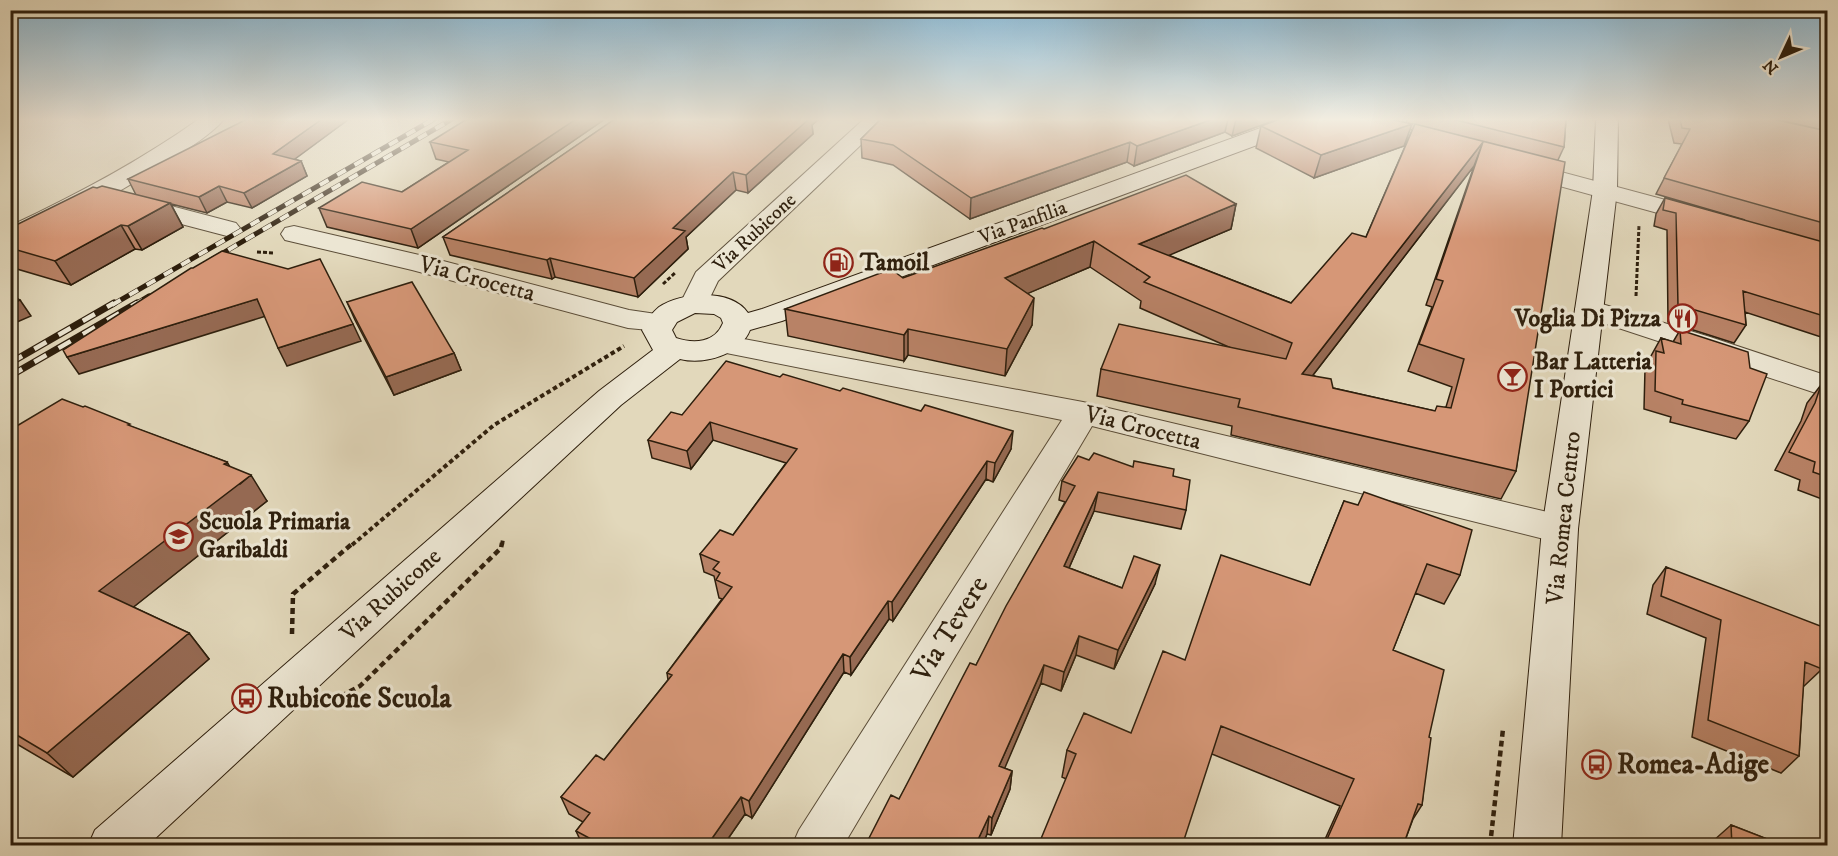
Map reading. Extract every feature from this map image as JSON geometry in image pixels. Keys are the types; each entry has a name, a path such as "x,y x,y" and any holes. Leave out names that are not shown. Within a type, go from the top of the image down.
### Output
{"street":[{"path":"10,236 97,194 156,159"},
{"name":"Via Rubicone","path":"112,846 610,398 666,335 673,311 694,304 706,278 834,159"},
{"name":"Via Panfilia","path":"666,335 697,352 772,315 1197,159"},
{"name":"Via Romea Centro","path":"1537,846 1560,529 1605,190 1606,159"},
{"path":"1502,163 1724,223"},
{"path":"97,194 226,228"},
{"name":"Via Crocetta","path":"294,234 418,263 628,320 666,335"},
{"path":"418,263 447,243"},
{"path":"694,304 707,303 730,310 737,316 731,334"},
{"path":"1589,309 1699,343 1827,387"},
{"name":"Via Crocetta","path":"731,334 1083,413 1560,529"},
{"name":"Via Tevere","path":"816,846 1083,413"}],"path":[{"path":"292,638 293,594 494,425 611,356"}],"building":[{"path":"168,159 293,159 301,161 244,193 219,186 199,197 128,179"},
{"path":"454,159 516,159 411,229 319,208 362,182 402,192"},
{"path":"557,159 764,159 746,175 733,172 673,228 685,231 634,278 550,258 547,260 443,237"},
{"path":"914,159 1082,159 971,198"},
{"path":"1400,159 1470,159 1302,374 1331,379 1333,388 1435,411 1437,406 1451,408 1464,359 1419,344 1443,281 1436,279 1477,159 1553,159 1565,162 1516,471 1238,407 1240,399 1101,369 1119,324 1286,359 1292,343 1144,282 1150,277 1094,241 1005,278 1034,298 1007,349 908,329 904,335 785,309 891,269 903,278 1044,229 1186,175 1236,204 1139,244 1291,303 1352,233 1366,237"},
{"path":"1674,159 1827,159 1827,224 1664,178"},
{"path":"102,186 170,203 128,226 121,225 55,261 10,248 10,228 93,187"},
{"path":"1665,198 1827,243 1827,317 1743,291 1746,325 1678,305 1676,213 1663,210"},
{"path":"222,251 288,269 320,259 353,324 278,348 257,299 67,357 63,350 191,268"},
{"path":"412,282 454,353 386,377 347,302"},
{"path":"10,294 20,300 10,304"},
{"path":"1680,330 1748,352 1750,368 1767,374 1749,421 1682,404 1683,400 1655,391 1656,351 1664,353 1661,338 1681,344"},
{"path":"726,361 780,377 783,374 840,391 843,388 921,411 925,405 1013,431 995,463 987,461 892,602 888,601 850,657 843,654 749,801 741,797 708,844 711,846 604,846 576,831 590,813 561,797 596,755 604,760 672,675 667,673 732,587 716,580 720,573 713,569 719,562 700,554 720,530 733,535 797,449 710,422 687,451 648,440 671,412 682,415"},
{"path":"1821,385 1827,388 1827,477 1813,472 1815,462 1789,452 1815,403"},
{"path":"62,399 227,462 224,464 251,475 99,591 189,633 47,753 10,731 10,430"},
{"path":"1094,453 1133,467 1134,461 1174,469 1173,476 1190,480 1186,510 1098,492 1064,566 1122,588 1134,556 1160,565 1118,650 1079,636 1064,672 1044,665 999,766 1012,771 992,818 989,816 975,846 865,846 891,795 899,799 970,663 976,665 1006,606 1075,486 1062,481 1078,456 1089,460"},
{"path":"1364,492 1472,530 1460,575 1427,564 1393,650 1444,670 1429,737 1431,738 1422,805 1418,804 1403,846 1324,846 1354,779 1221,726 1182,846 1038,846 1076,754 1067,750 1084,713 1131,733 1163,651 1185,660 1221,555 1310,585 1344,501 1358,505"},
{"path":"1666,567 1823,627 1822,669 1805,662 1799,756 1708,720 1721,620 1661,596"},
{"path":"1731,825 1785,846 1732,846"}],"railway":[{"path":"112,305 365,159"},
{"path":"211,260 384,159"},
{"path":"134,305 149,296"},
{"path":"10,363 114,303"},
{"path":"10,376 137,303"}],"place":[{"name":"Tamoil","path":"839,263"},
{"name":"Voglia Di Pizza","path":"1682,319"},
{"name":"Bar Latteria I Portici","path":"1513,376"},
{"name":"Scuola Primaria Garibaldi","path":"178,536"},
{"name":"Rubicone Scuola","path":"246,698"},
{"name":"Romea-Adige","path":"1596,764"}]}
